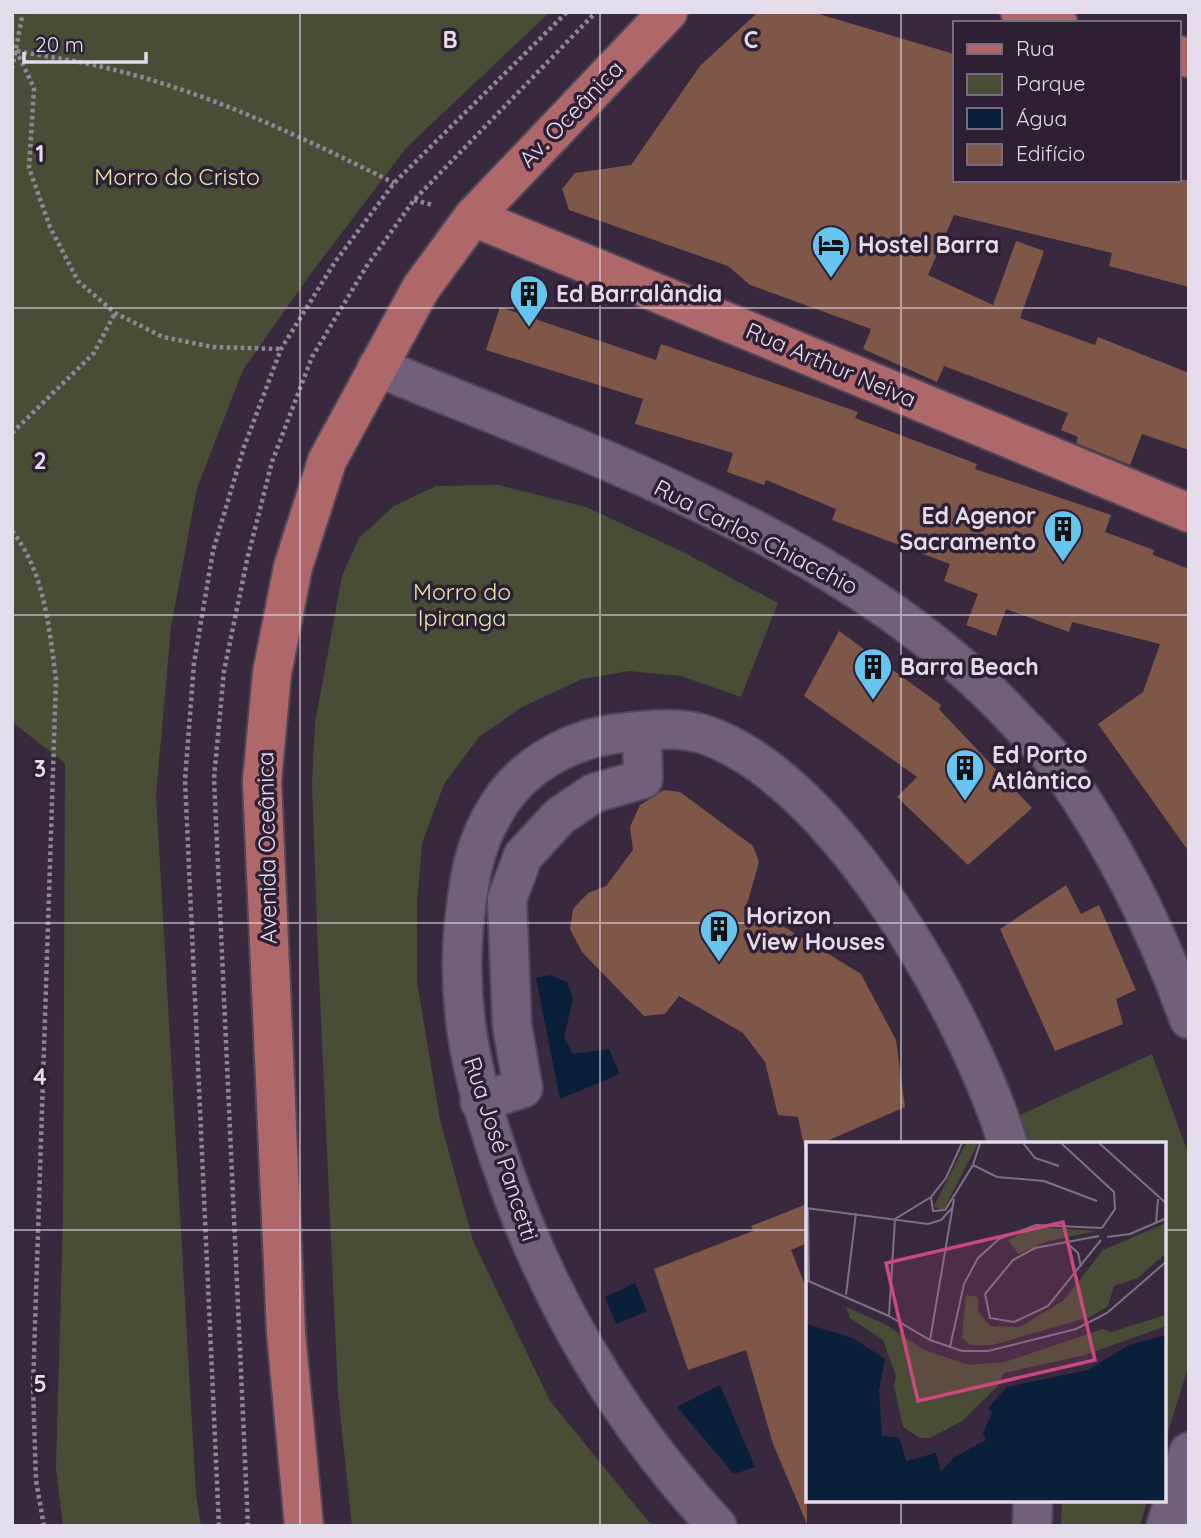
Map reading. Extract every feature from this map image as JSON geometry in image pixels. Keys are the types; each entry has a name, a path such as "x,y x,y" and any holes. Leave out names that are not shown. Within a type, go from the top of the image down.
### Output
{"main road":[{"name":"Av. Oceânica","path":"473,217 668,12"},
{"path":"1020,12 1051,21"},
{"name":"Avenida Oceânica","path":"304,1526 286,1334 262,781 272,673 293,567 327,461 421,288 473,217"},
{"name":"Rua Arthur Neiva","path":"473,217 1189,513"}],"street":[{"name":"Rua Carlos Chiacchio","path":"377,367 595,457 722,515 811,561 878,601 983,684 1062,770 1122,870 1175,981 1189,1018"},
{"name":"Rua José Pancetti","path":"717,1526 656,1456 573,1330 535,1256 481,1102 465,1032 462,943 470,863 499,804 546,756 600,735 642,731 704,734 750,757 798,795 870,876 948,1000 975,1058 1007,1142"},
{"path":"481,1102 523,1088 512,1025 506,899 523,856 560,816 594,793 643,779 642,731"},
{"path":"1166,1526 1189,1452"}],"path":[{"path":"12,69 23,12"},
{"path":"16,50 111,69 172,87 301,137 394,183"},
{"path":"16,50 34,88 29,169 50,227 78,281 115,313 163,337 212,347 281,349"},
{"path":"12,433 94,353 115,313"},
{"path":"12,531 27,551 46,607 56,678 33,1387 36,1480 44,1526"}],"green space":[{"name":"Morro do Cristo","path":"12,12 550,12 406,148 309,276 243,370 197,488 171,627 156,795 196,1494 201,1526 63,1526 56,1469 63,1219 65,763 12,722"},
{"name":"Morro do Ipiranga","path":"498,485 586,507 683,552 778,603 741,697 681,676 629,671 582,679 522,707 479,737 444,784 422,843 417,903 417,982 440,1120 473,1241 550,1401 652,1526 352,1526 338,1393 312,783 315,723 342,576 359,538 394,506 436,486"},
{"path":"1152,1054 1189,1156 1189,1364 1166,1439 1166,1142 1027,1142 1020,1115"},
{"path":"1062,1503 1146,1503 1140,1526 1061,1526"}],"water":[{"path":"550,975 567,982 573,998 564,1038 573,1054 609,1049 620,1074 560,1099 536,978"},
{"path":"635,1283 647,1311 616,1324 605,1297"},
{"path":"720,1385 755,1467 734,1474 677,1407"}],"building":[{"path":"758,12 812,12 953,54 953,182 1189,180 1189,287 1109,266 1112,253 954,215 928,275 993,305 1016,241 1044,251 1020,318 1095,345 1098,337 1189,373 1189,450 1142,434 1130,465 1076,443 1078,437 1061,430 1068,413 944,366 937,382 863,349 871,329 750,285 728,266 569,210 562,189 575,173 631,165 700,66"},
{"path":"500,307 656,360 661,344 858,412 855,418 977,464 975,469 1111,515 1105,532 1154,550 1153,555 1189,569 1189,852 1098,724 1143,692 1160,644 1072,622 1069,632 1006,609 996,636 966,625 978,594 944,581 950,564 832,520 836,509 766,480 764,485 727,472 733,453 635,424 643,399 486,350"},
{"path":"839,631 941,705 939,709 1032,808 968,865 897,797 917,777 804,696"},
{"name":"Horizon View Houses","path":"664,790 680,792 753,846 759,862 747,904 861,974 896,1040 905,1107 825,1142 806,1142 805,1151 798,1117 778,1115 765,1062 743,1033 679,996 665,1014 644,1016 582,952 570,929 573,909 588,893 606,886 633,850 630,827 640,805"},
{"path":"1066,885 1081,914 1099,905 1136,990 1116,999 1123,1024 1055,1051 1000,929"},
{"path":"806,1204 806,1243 791,1250 806,1288 807,1524 773,1444 746,1350 688,1370 654,1269 753,1231 751,1226"}],"place":[{"name":"Hostel Barra","path":"831,279"},
{"name":"Ed Barralândia","path":"529,328"},
{"name":"Ed Agenor Sacramento","path":"1063,563"},
{"name":"Barra Beach","path":"873,701"},
{"name":"Ed Porto Atlântico","path":"965,802"},
{"name":"Horizon View Houses","path":"719,963"}]}
